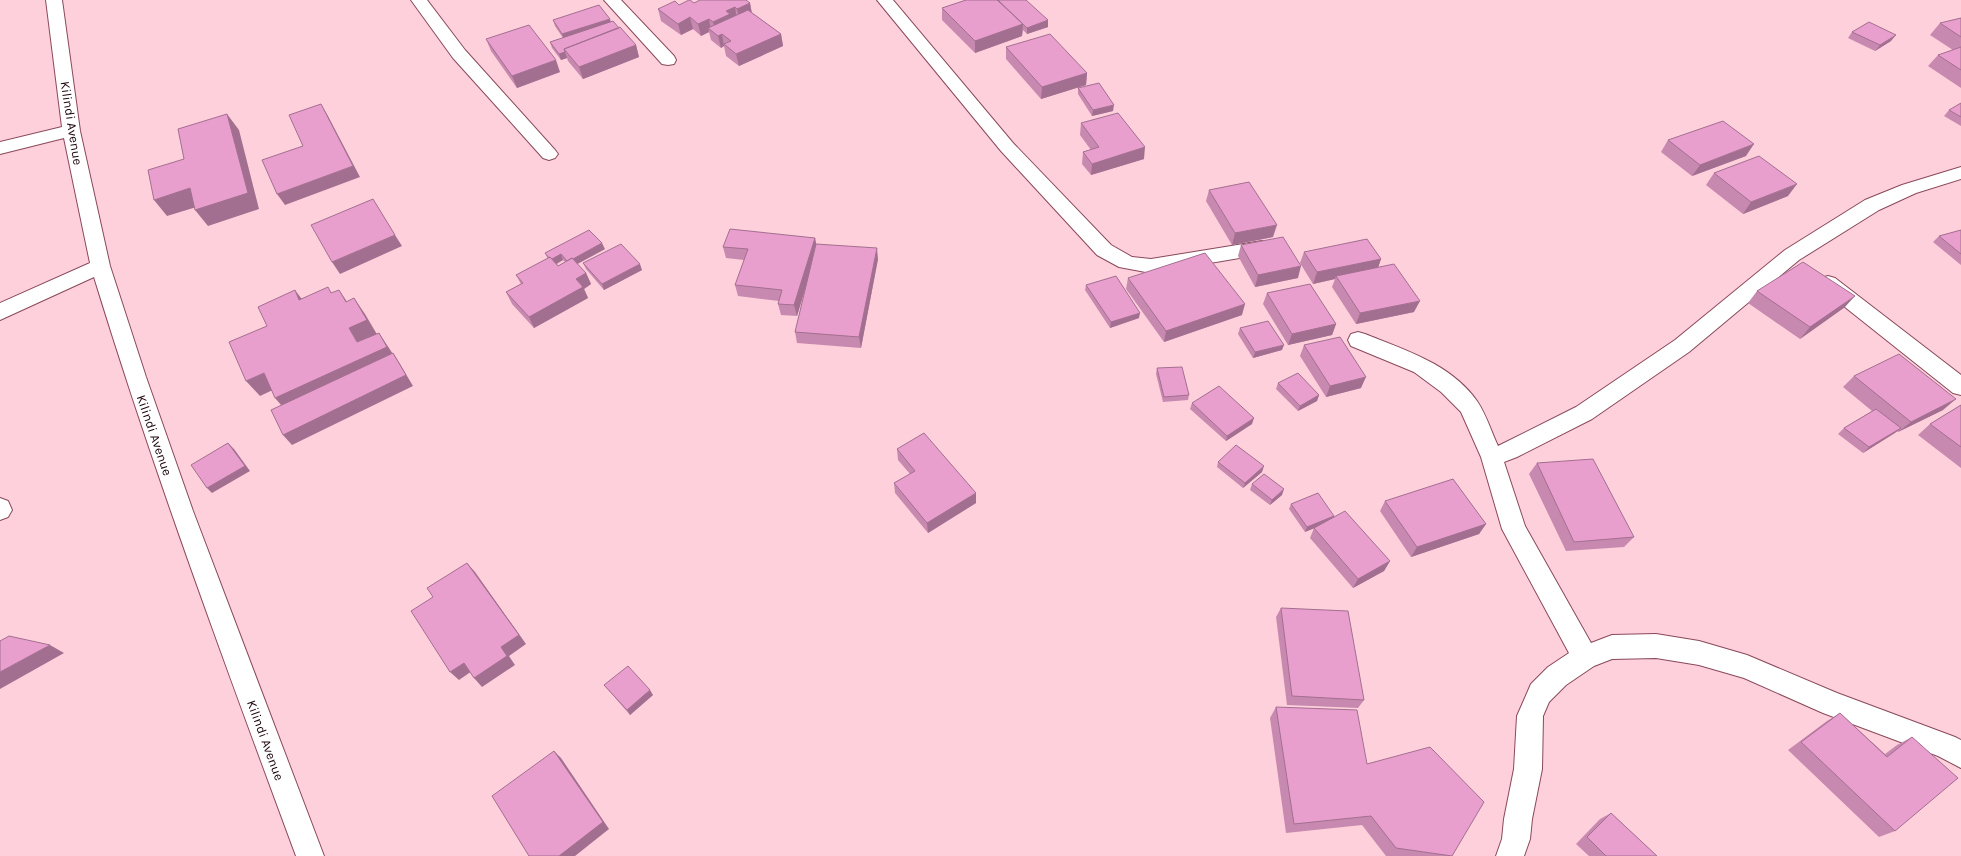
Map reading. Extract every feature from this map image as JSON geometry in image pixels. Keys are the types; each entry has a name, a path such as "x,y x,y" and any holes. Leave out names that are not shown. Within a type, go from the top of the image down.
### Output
{"street":[{"name":"Kilindi Avenue","path":"54,0 71,131 100,266 134,377 181,511 310,856"},
{"path":"419,0 459,54 549,154"},
{"path":"612,0 668,60"},
{"path":"885,0 1007,147 1104,250 1121,261 1134,265 1151,266 1262,248"},
{"path":"0,148 71,131"},
{"path":"1492,457 1509,451 1584,413 1682,346 1756,283 1803,263 1872,205 1909,189 1961,173"},
{"path":"1803,263 1961,387"},
{"path":"0,312 100,266"},
{"path":"1358,340 1421,366 1449,386 1469,407 1492,457 1497,478 1514,529 1586,657"},
{"path":"1510,856 1516,839 1518,819 1528,769 1530,716 1540,693 1557,676 1586,657 1612,647 1656,646 1699,653 1747,667 1832,704 1956,746"}],"building":[{"path":"689,0 694,3 700,0 746,0 750,3 737,9 735,7 726,11 730,14 713,22 709,19 698,24 690,17 678,24 658,9 675,1 679,5"},
{"path":"966,0 997,0 1023,24 975,41 942,8"},
{"path":"998,0 1026,0 1048,20 1027,28"},
{"path":"599,5 610,19 562,34 553,20"},
{"path":"748,10 781,34 736,54 724,44 731,41 722,34 718,36 708,28"},
{"path":"1961,18 1961,37 1940,23"},
{"path":"613,21 619,28 564,49 565,52 559,54 550,42"},
{"path":"1869,22 1896,35 1880,45 1852,32"},
{"path":"529,25 556,60 512,76 486,39"},
{"path":"620,27 636,45 579,67 564,49"},
{"path":"1050,34 1087,73 1042,87 1006,47"},
{"path":"1961,47 1961,70 1938,55"},
{"path":"1099,83 1114,105 1093,110 1078,88"},
{"path":"1961,103 1961,117 1949,110"},
{"path":"321,104 353,166 277,194 262,160 303,146 289,115"},
{"path":"1118,113 1145,147 1092,164 1083,152 1099,147 1081,123"},
{"path":"227,114 248,193 195,210 190,188 154,200 148,170 184,159 178,129"},
{"path":"1723,121 1754,144 1700,165 1668,140"},
{"path":"1759,156 1797,184 1751,202 1714,173"},
{"path":"1249,182 1277,225 1235,233 1209,190"},
{"path":"373,199 395,235 332,262 311,225"},
{"path":"730,229 815,238 794,305 778,304 782,290 735,285 748,249 723,247"},
{"path":"589,230 602,243 567,261 561,254 552,259 545,253"},
{"path":"1961,230 1961,254 1939,236"},
{"path":"1283,237 1301,266 1258,275 1241,245"},
{"path":"1367,239 1381,259 1317,272 1304,252"},
{"path":"621,244 640,264 602,284 583,263"},
{"path":"816,244 877,248 859,337 795,332"},
{"path":"1205,253 1245,304 1166,331 1128,278"},
{"path":"550,257 558,266 572,258 586,273 576,279 583,287 529,317 506,292 523,283 516,275"},
{"path":"1803,262 1855,296 1810,327 1757,291"},
{"path":"1394,264 1420,301 1360,313 1336,276"},
{"path":"1116,276 1140,313 1111,322 1086,285"},
{"path":"1310,284 1336,324 1292,334 1267,293"},
{"path":"328,287 331,293 339,290 346,302 354,298 367,320 349,328 357,342 379,333 387,347 275,398 264,373 246,381 229,342 267,326 258,307 295,290 299,300"},
{"path":"1268,321 1284,345 1255,352 1240,328"},
{"path":"1340,337 1366,377 1330,386 1304,345"},
{"path":"393,353 406,375 283,435 271,410"},
{"path":"1899,354 1956,399 1911,422 1854,376"},
{"path":"1182,367 1189,395 1164,397 1157,368"},
{"path":"1298,373 1319,395 1300,406 1278,383"},
{"path":"1219,386 1254,418 1227,436 1192,403"},
{"path":"1961,405 1961,447 1930,424"},
{"path":"1876,409 1901,428 1869,447 1844,428"},
{"path":"924,433 976,493 927,523 894,483 915,471 897,449"},
{"path":"228,443 245,466 207,488 191,465"},
{"path":"1236,445 1264,466 1245,483 1218,462"},
{"path":"1593,459 1634,537 1574,542 1537,463"},
{"path":"1264,474 1284,489 1272,500 1252,484"},
{"path":"1453,479 1486,524 1417,547 1385,501"},
{"path":"1318,493 1334,516 1307,527 1291,504"},
{"path":"1345,511 1390,561 1358,579 1314,528"},
{"path":"467,563 519,635 501,647 507,656 474,678 464,663 450,672 411,611 433,597 427,588"},
{"path":"1281,608 1348,611 1364,700 1292,696"},
{"path":"9,636 50,645 0,672 0,641"},
{"path":"628,666 650,690 627,710 604,685"},
{"path":"1276,707 1357,710 1367,764 1430,747 1484,802 1452,856 1396,848 1371,816 1294,824"},
{"path":"1840,713 1887,757 1912,737 1958,778 1895,831 1801,742"},
{"path":"554,751 603,822 559,856 529,856 492,796"},
{"path":"1611,813 1657,856 1606,856 1587,837"}]}
